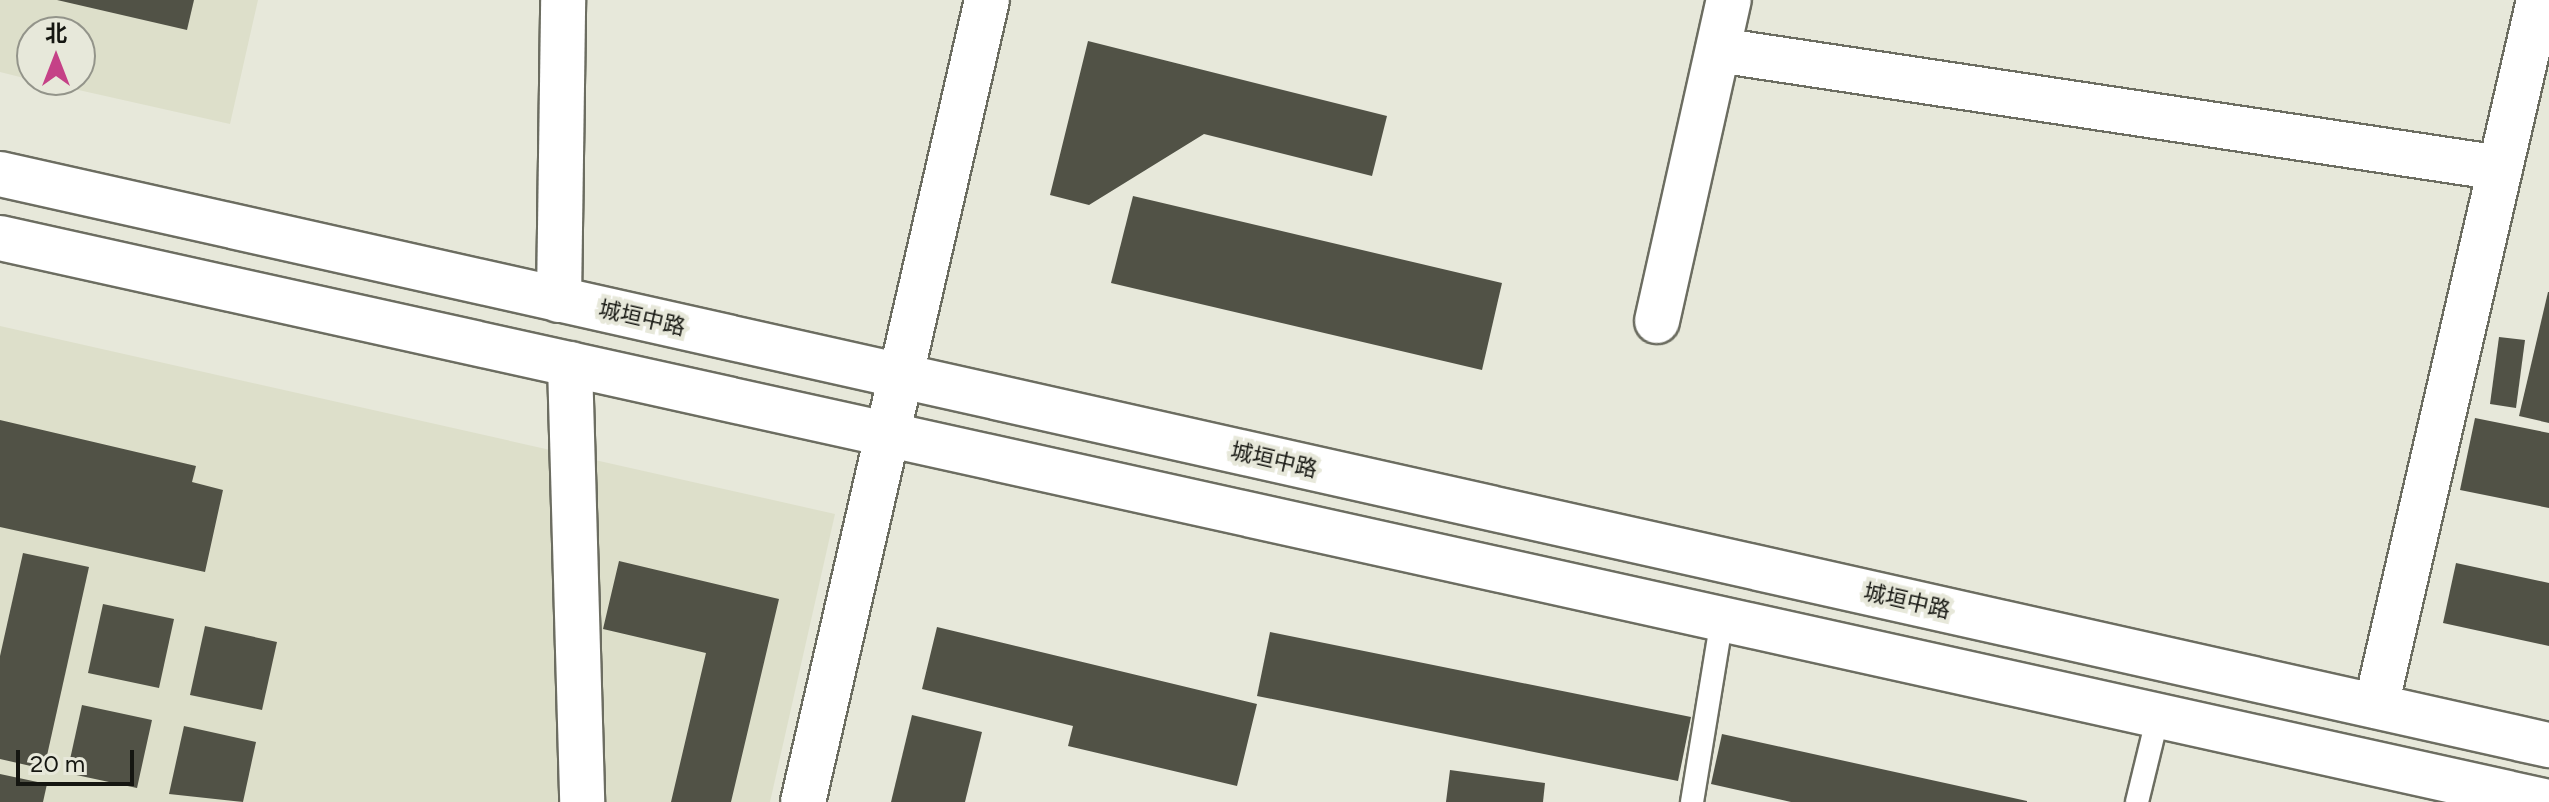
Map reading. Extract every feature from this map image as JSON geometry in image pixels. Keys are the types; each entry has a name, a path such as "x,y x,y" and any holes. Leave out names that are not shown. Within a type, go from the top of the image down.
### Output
{"main road":[{"path":"559,300 563,0"},
{"path":"803,802 987,0"},
{"path":"1657,321 1729,0"},
{"path":"2376,706 2539,0"},
{"path":"1718,50 2500,168"},
{"name":"城垣中路","path":"0,174 2549,745"},
{"path":"0,238 2549,802"},
{"path":"570,364 582,802"}],"lane":[{"path":"1692,802 1722,619"},
{"path":"2137,802 2158,716"}],"shaded area":[{"path":"0,0 258,0 230,124 96,94 96,16 16,16 16,76 0,72"},
{"path":"0,326 835,514 770,802 0,802"}],"building":[{"path":"57,0 194,0 187,30"},
{"path":"1088,41 1387,116 1372,176 1204,134 1089,205 1050,195"},
{"path":"1133,196 1502,283 1482,370 1111,283"},
{"path":"2549,292 2549,423 2519,416"},
{"path":"2499,337 2525,340 2516,408 2490,404"},
{"path":"2475,418 2549,433 2549,508 2460,490"},
{"path":"0,420 196,466 192,482 223,490 205,572 0,527"},
{"path":"23,553 89,567 44,769 0,759 0,656"},
{"path":"619,561 779,599 731,802 671,802 706,653 603,629"},
{"path":"2456,563 2549,583 2549,646 2443,623"},
{"path":"103,604 174,619 159,688 88,673"},
{"path":"205,626 277,642 262,710 190,695"},
{"path":"937,627 1257,704 1237,786 1068,746 1073,726 922,689"},
{"path":"1270,632 1691,717 1678,781 1257,696"},
{"path":"82,705 152,720 137,788 67,773"},
{"path":"912,715 982,732 965,802 891,802"},
{"path":"184,726 256,742 243,802 169,794"},
{"path":"1722,734 2027,802 1791,802 1711,784"},
{"path":"1450,770 1545,783 1543,802 1446,802"},
{"path":"0,774 47,784 43,802 0,802"}]}
